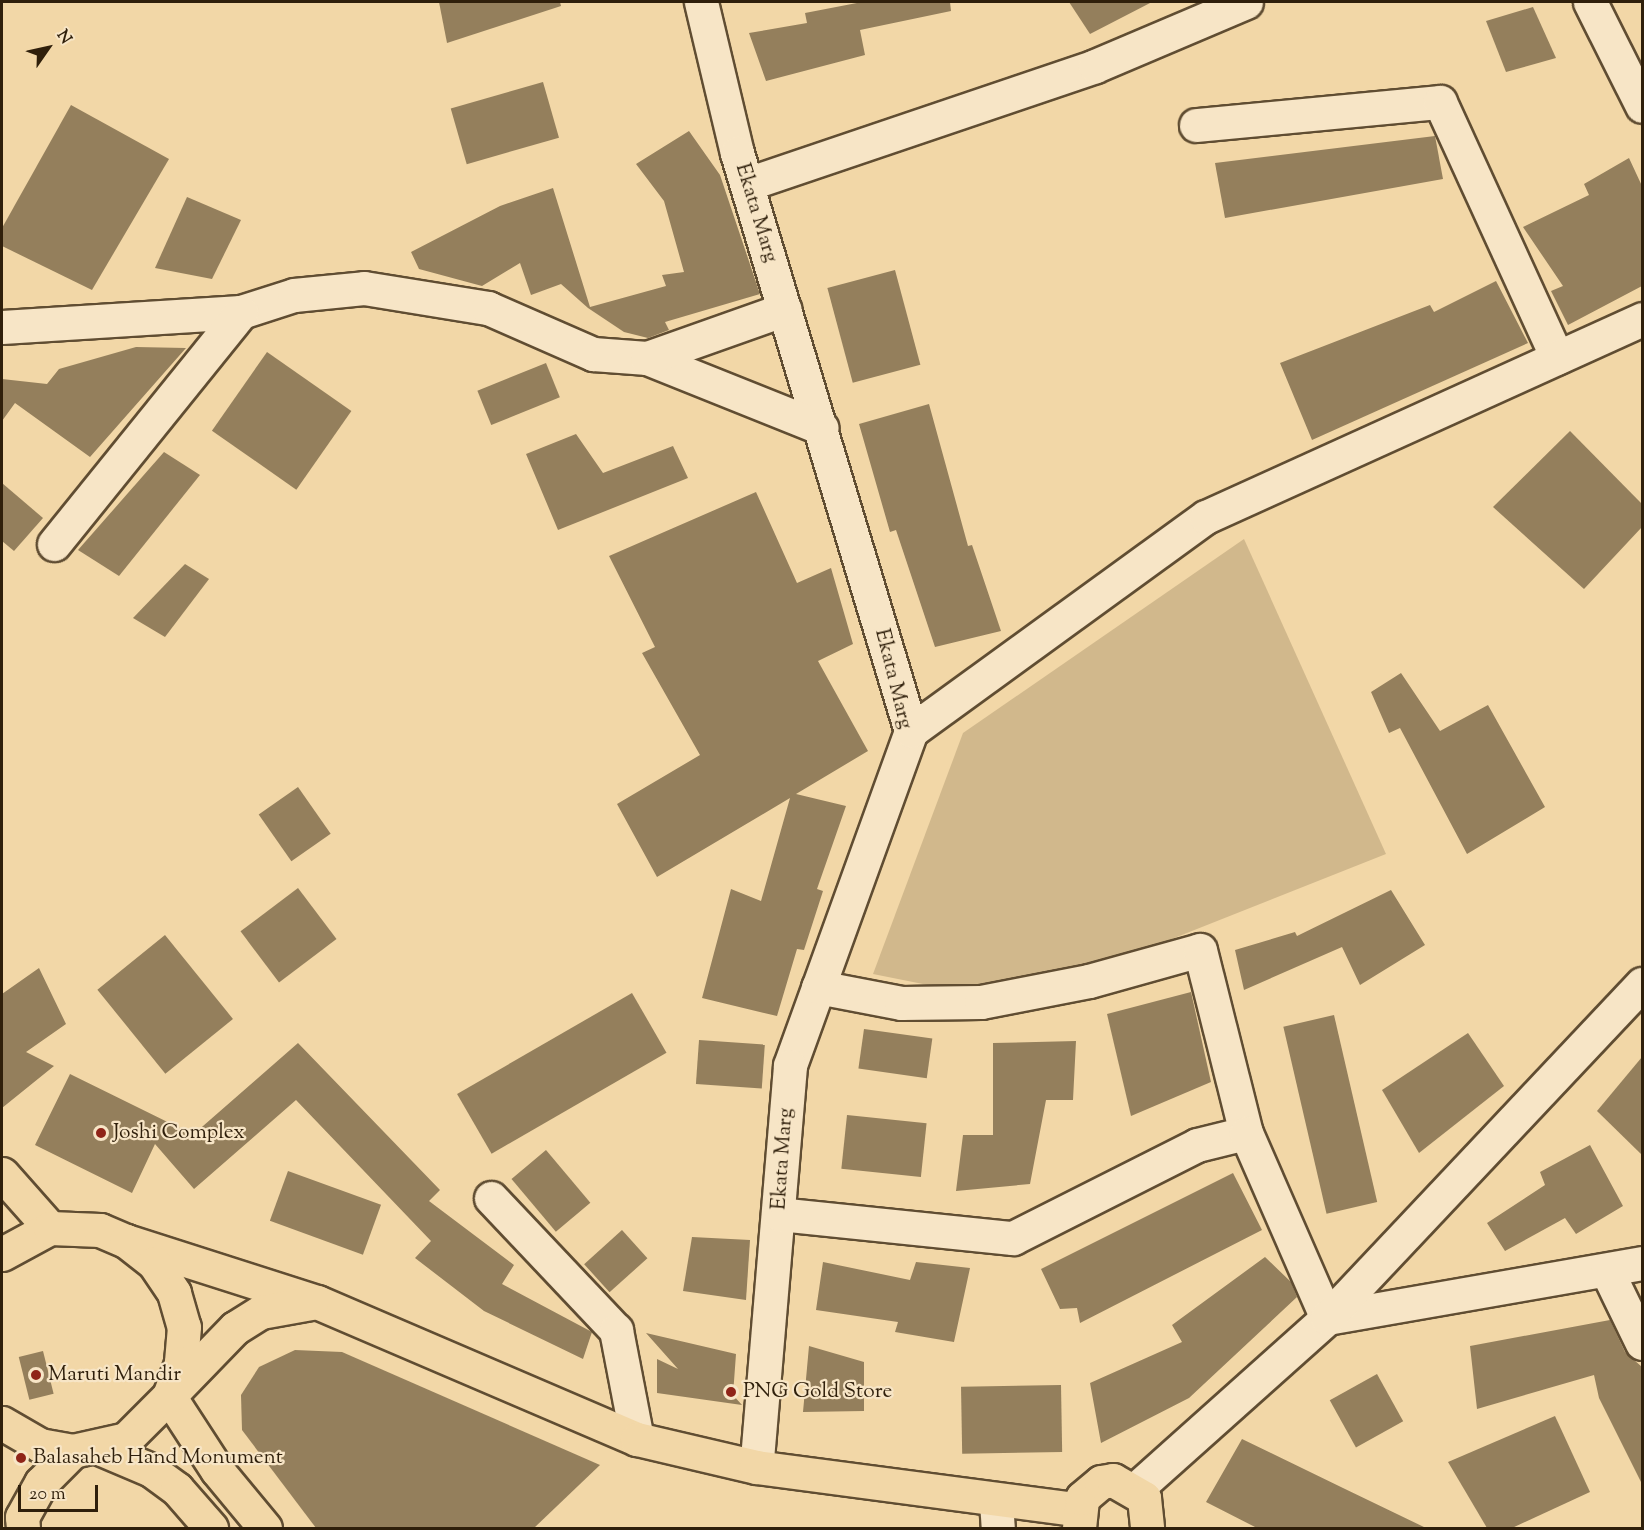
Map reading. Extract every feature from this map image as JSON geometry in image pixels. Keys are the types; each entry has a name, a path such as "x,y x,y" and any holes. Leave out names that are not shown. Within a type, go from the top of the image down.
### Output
{"main road":[{"path":"2,1174 50,1228"},
{"path":"2,1254 50,1228 100,1230 126,1241 316,1302 637,1439 756,1467 997,1515 1078,1519 1082,1498 1101,1482 1136,1489 1153,1526"},
{"path":"126,1241 154,1263 174,1293 184,1327 181,1363 169,1396"},
{"path":"23,1528 22,1517 41,1482 85,1449 126,1439 235,1329 261,1312 316,1302"},
{"path":"169,1396 217,1470 265,1528"},
{"path":"2,1423 40,1445 85,1449 151,1470 177,1489 211,1528"}],"street":[{"name":"Ekata Marg","path":"701,2 747,184 822,428 910,731 790,1066 756,1467"},
{"path":"747,184 1095,66 1246,2"},
{"path":"1590,2 1642,106"},
{"path":"1196,125 1440,102 1557,357"},
{"path":"2,327 241,312 294,295 364,288 488,308 593,354 647,358 822,428"},
{"path":"647,358 785,309"},
{"path":"54,544 241,312"},
{"path":"910,731 1206,517 1642,319"},
{"path":"818,987 901,1003 981,1002 1089,981 1200,950 1246,1133 1327,1317"},
{"path":"1136,1489 1327,1317 1642,984"},
{"path":"779,1214 1013,1238 1197,1145 1246,1133"},
{"path":"491,1198 616,1330 637,1439"},
{"path":"1327,1317 1607,1271 1642,1263"},
{"path":"1607,1271 1642,1343"}],"shaded area":[{"path":"1244,539 1386,854 1091,971 948,989 873,974 963,733"}],"building":[{"path":"439,2 560,2 561,6 447,43"},
{"path":"862,2 950,2 951,11 860,30 865,55 766,81 749,33 807,23 805,13"},
{"path":"1069,2 1152,2 1090,34"},
{"path":"1533,7 1556,58 1506,72 1486,21"},
{"path":"543,82 559,138 467,164 451,108"},
{"path":"71,105 169,159 92,290 2,246 2,228"},
{"path":"689,131 720,175 760,294 665,322 669,330 648,338 624,332 588,308 561,284 531,295 520,263 482,286 419,269 411,252 500,206 553,188 590,307 666,286 662,275 684,272 664,201 636,164"},
{"path":"1435,136 1443,179 1225,218 1215,163"},
{"path":"1629,158 1642,186 1642,286 1568,325 1551,291 1563,286 1523,227 1589,195 1584,184"},
{"path":"187,197 241,220 212,279 155,268"},
{"path":"895,270 920,365 853,383 827,288"},
{"path":"1496,281 1528,343 1312,440 1280,363 1430,305 1434,312"},
{"path":"136,347 186,348 90,457 15,403 2,421 2,379 47,384 59,369"},
{"path":"267,352 351,411 296,490 212,431"},
{"path":"546,363 560,397 491,425 477,391"},
{"path":"929,404 968,546 972,545 1001,631 935,647 896,530 890,532 859,424"},
{"path":"1570,431 1642,504 1642,527 1584,589 1493,507"},
{"path":"576,434 603,473 673,446 688,478 558,530 526,454"},
{"path":"164,452 200,475 119,576 78,550"},
{"path":"2,483 43,518 14,551 2,541"},
{"path":"756,492 797,583 831,568 853,644 818,661 868,751 796,794 846,806 817,889 823,891 804,950 797,949 777,1016 702,998 731,889 761,901 790,798 657,877 617,804 700,755 642,653 655,647 609,556"},
{"path":"185,564 209,579 165,637 133,618"},
{"path":"1401,673 1440,731 1488,705 1545,807 1467,854 1400,728 1389,733 1371,692"},
{"path":"298,787 331,834 291,861 259,815"},
{"path":"298,888 337,939 279,982 240,931"},
{"path":"1391,890 1425,945 1360,985 1342,947 1244,990 1235,950 1295,932 1297,936"},
{"path":"165,935 233,1019 165,1074 97,990"},
{"path":"39,968 66,1024 26,1052 54,1066 2,1108 2,994"},
{"path":"1191,992 1211,1082 1131,1116 1107,1014"},
{"path":"632,993 666,1053 492,1154 457,1094"},
{"path":"1334,1015 1377,1202 1327,1214 1283,1027"},
{"path":"864,1029 932,1039 927,1078 858,1069"},
{"path":"1468,1033 1504,1086 1419,1153 1382,1090"},
{"path":"699,1040 765,1045 762,1088 696,1084"},
{"path":"1076,1041 1073,1100 1046,1100 1030,1184 956,1191 963,1135 993,1135 993,1043"},
{"path":"298,1043 440,1190 429,1201 514,1265 502,1284 592,1332 583,1359 484,1311 415,1258 431,1241 296,1100 194,1189 155,1144 132,1193 35,1145 70,1074 198,1137 195,1133"},
{"path":"1642,1057 1642,1155 1597,1111"},
{"path":"847,1115 927,1123 921,1177 841,1169"},
{"path":"1590,1145 1623,1206 1576,1234 1565,1218 1505,1251 1487,1223 1545,1185 1540,1172"},
{"path":"546,1150 590,1203 556,1232 512,1179"},
{"path":"288,1171 381,1205 363,1255 270,1221"},
{"path":"1233,1173 1262,1230 1080,1323 1077,1308 1060,1309 1041,1269"},
{"path":"622,1230 647,1258 610,1292 584,1264"},
{"path":"692,1237 750,1240 746,1300 683,1291"},
{"path":"1265,1257 1291,1282 1297,1297 1189,1398 1101,1443 1090,1383 1182,1342 1172,1325"},
{"path":"823,1262 910,1280 916,1262 970,1268 954,1342 895,1332 898,1322 816,1310"},
{"path":"1610,1320 1625,1352 1642,1367 1642,1484 1599,1398 1594,1375 1477,1409 1470,1346"},
{"path":"646,1333 736,1354 733,1395 742,1405 657,1393 657,1359 678,1369"},
{"path":"809,1346 864,1362 864,1411 803,1412"},
{"path":"295,1350 342,1352 600,1465 534,1528 316,1528 242,1430 241,1395 259,1367"},
{"name":"Maruti Mandir","path":"43,1351 54,1394 29,1400 19,1357"},
{"path":"1377,1374 1403,1421 1356,1447 1330,1400"},
{"path":"1061,1385 1062,1452 962,1454 961,1387"},
{"path":"1555,1416 1590,1492 1512,1528 1487,1528 1448,1462"},
{"path":"1242,1439 1426,1528 1257,1528 1206,1502"}],"place":[{"name":"Joshi Complex","path":"101,1133"},
{"name":"Maruti Mandir","path":"36,1375"},
{"name":"PNG Gold Store","path":"731,1392"},
{"name":"Balasaheb Hand Monument","path":"21,1458"}]}
